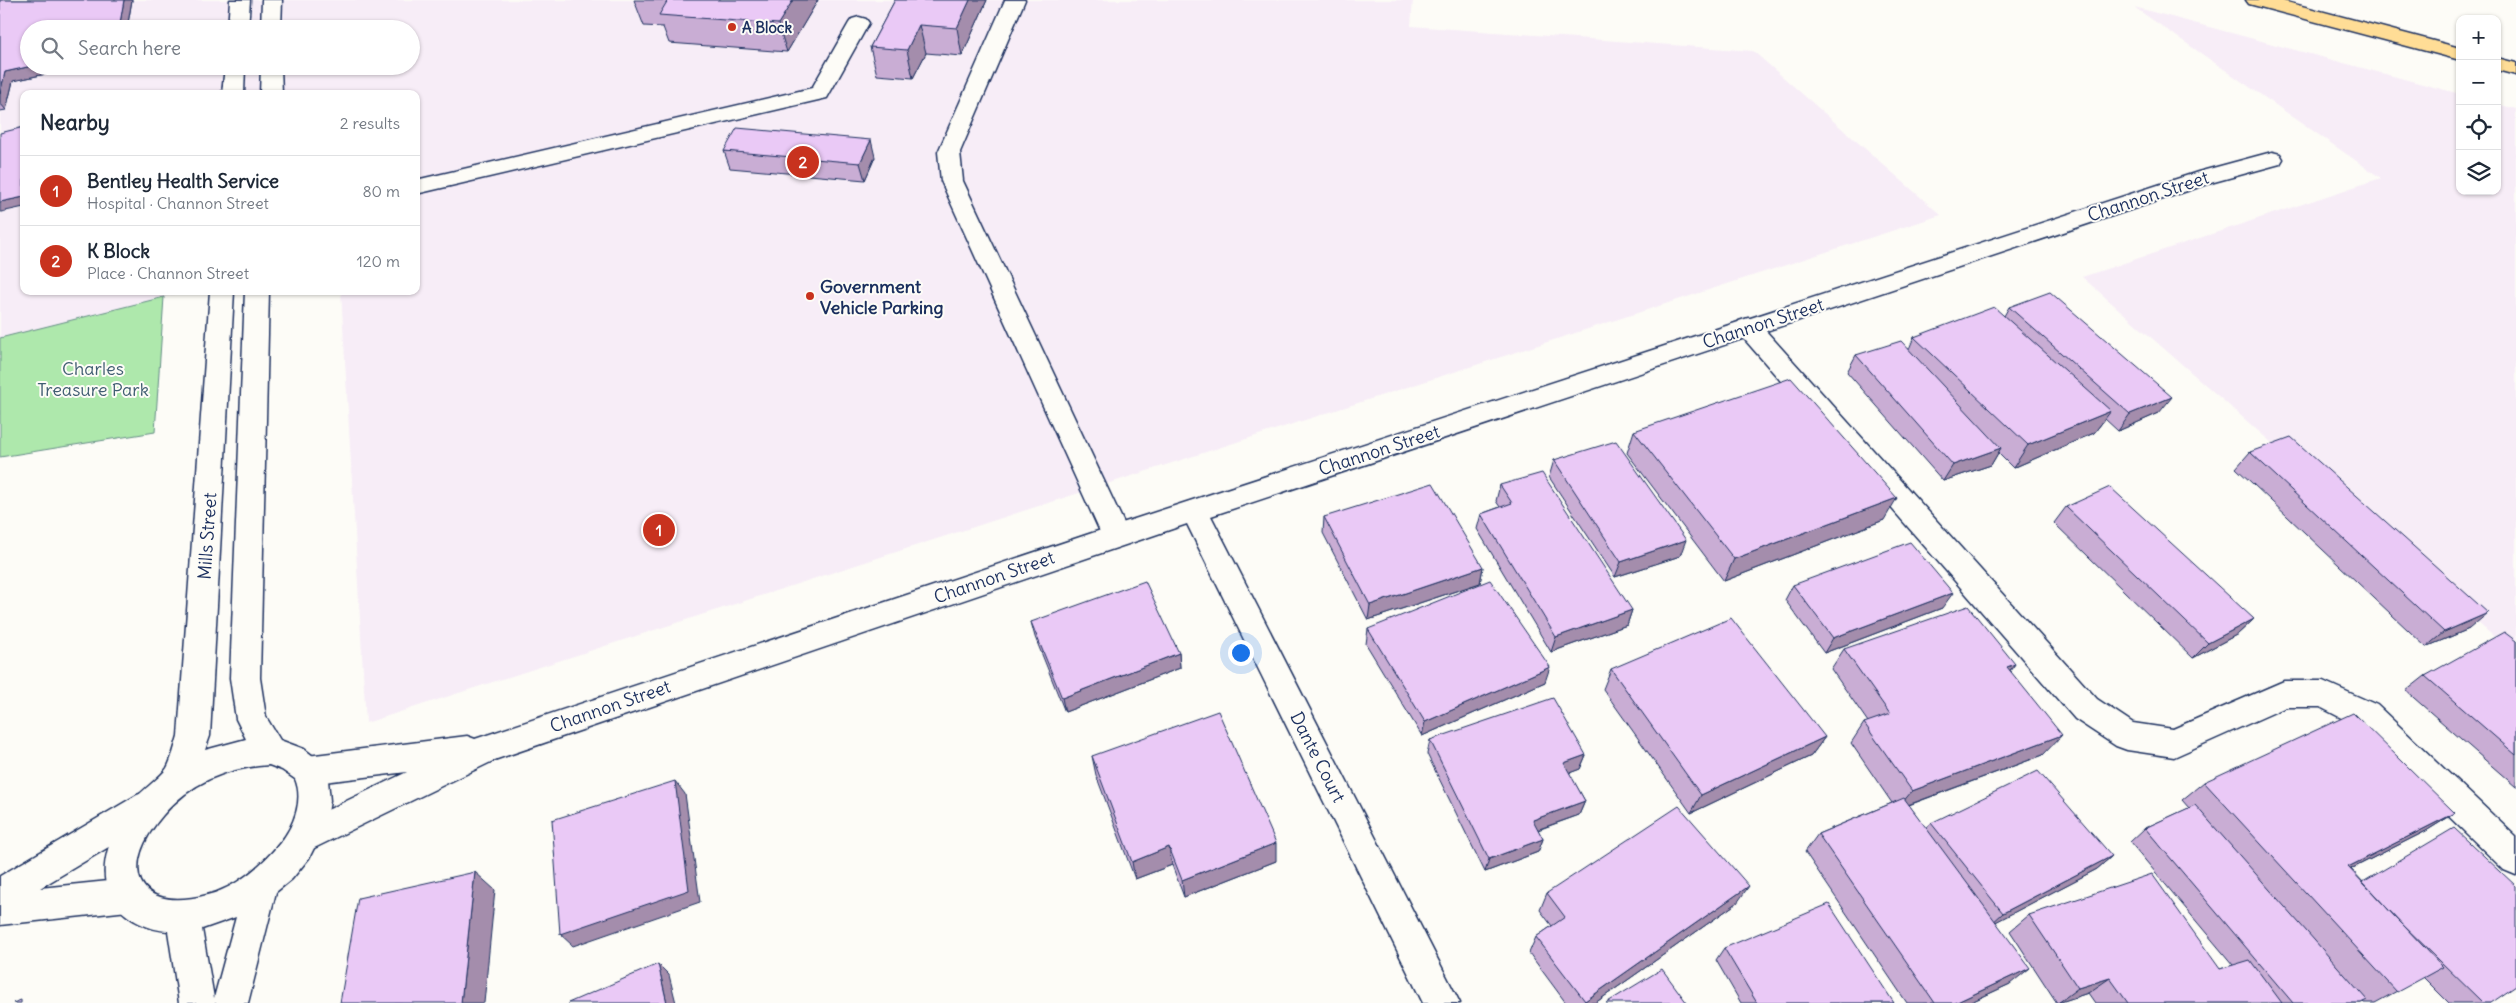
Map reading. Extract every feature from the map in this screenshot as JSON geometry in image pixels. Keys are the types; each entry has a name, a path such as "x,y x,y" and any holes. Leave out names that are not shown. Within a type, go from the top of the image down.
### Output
{"highway":[{"path":"2258,0 2456,52"},
{"path":"2501,64 2516,68"}],"street":[{"path":"239,20 240,0"},
{"path":"272,0 272,20"},
{"path":"1015,0 949,152 952,182 1116,536"},
{"path":"420,186 820,93 859,23"},
{"path":"233,90 235,75"},
{"path":"271,75 271,90"},
{"name":"Channon Street","path":"304,838 488,748 1116,536 2206,177 2272,159"},
{"name":"Mills Street","path":"179,779 194,736 222,295"},
{"path":"257,295 245,678 251,718 269,751"},
{"path":"1748,328 2086,709 2127,736 2174,743 2284,694 2322,694 2366,715 2516,858"},
{"name":"Dante Court","path":"1196,511 1442,1003"},
{"name":"Channon Street","path":"307,770 488,748"},
{"path":"0,894 148,806 179,779 209,762 240,752 269,751 290,757 307,770 314,789 314,812 304,838 286,861 262,883 238,900 210,911 183,916 160,914 141,908 128,895 120,877 122,853 132,829 148,806"},
{"path":"230,1003 262,883"},
{"path":"0,909 128,895"},
{"path":"183,916 197,1003"}],"shaded area":[{"path":"0,0 1413,0 1411,26 1753,51 1941,215 366,723 341,295 420,295 420,90 20,90 20,295 171,295 0,338"},
{"path":"2134,7 2456,93 2456,195 2501,195 2501,105 2516,109 2516,656 2082,277 2381,178"}],"green space":[{"name":"Charles Treasure Park","path":"164,297 155,432 0,457 0,338"}],"building":[{"path":"0,0 124,0 121,20 20,20 20,69 5,72 0,94"},
{"path":"668,0 793,0 778,24 659,15"},
{"path":"895,0 970,0 957,28 919,25 907,50 870,47"},
{"path":"20,128 20,198 0,202 0,133"},
{"path":"737,128 871,140 860,163 724,151"},
{"path":"2050,292 2172,397 2130,414 2009,307"},
{"path":"1994,307 2111,411 2028,445 1914,337"},
{"path":"1901,341 2001,448 1953,465 1856,355"},
{"path":"1791,378 1897,498 1734,559 1634,431"},
{"path":"2291,437 2488,613 2444,632 2250,452"},
{"path":"1616,441 1686,540 1621,562 1554,460"},
{"path":"1542,473 1632,610 1556,637 1481,514 1512,503 1500,485"},
{"path":"1433,483 1483,567 1370,605 1324,517"},
{"path":"2110,487 2254,619 2208,643 2066,507"},
{"path":"1910,542 1953,593 1833,638 1793,585"},
{"path":"1490,580 1550,667 1425,722 1368,629"},
{"path":"1145,581 1179,653 1062,698 1031,622"},
{"path":"1968,606 2015,664 2007,667 2062,735 1912,791 1864,723 1890,714 1844,649"},
{"path":"1731,618 1825,737 1701,795 1611,669"},
{"path":"2504,632 2516,641 2516,755 2425,676"},
{"path":"1553,698 1586,755 1564,763 1585,801 1533,820 1543,839 1489,859 1430,740"},
{"path":"1218,711 1276,843 1182,880 1169,847 1132,862 1092,756"},
{"path":"2353,713 2455,813 2348,867 2443,967 2397,992 2204,782"},
{"path":"2038,771 2112,856 2003,913 1931,823"},
{"path":"675,781 689,890 560,934 552,820"},
{"path":"1904,798 2030,968 1955,1003 1935,1003 1818,834"},
{"path":"2195,805 2367,1000 2361,1003 2293,1003 2145,828"},
{"path":"1679,806 1749,886 1585,1001 1536,937 1565,917 1547,893"},
{"path":"2454,828 2516,886 2516,986 2491,1003 2483,1003 2396,918 2363,882"},
{"path":"475,872 461,1003 340,1003 358,898"},
{"path":"2152,874 2220,969 2250,960 2282,1003 2128,1003 2110,978 2078,988 2029,915"},
{"path":"1829,904 1894,1003 1757,1003 1724,948"},
{"path":"658,964 667,1003 568,1003"},
{"path":"1662,969 1687,1003 1606,1003"}],"place":[{"name":"A Block","path":"732,27"},
{"name":"K Block","path":"803,162"},
{"name":"Government Vehicle Parking","path":"810,296"},
{"name":"Bentley Health Service","path":"659,530"}]}
